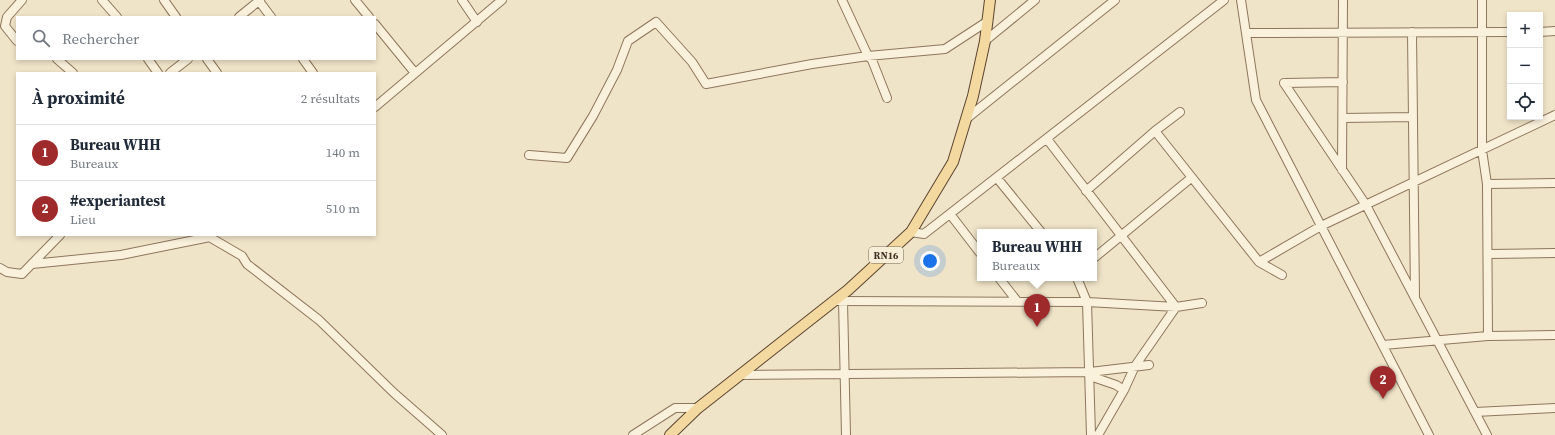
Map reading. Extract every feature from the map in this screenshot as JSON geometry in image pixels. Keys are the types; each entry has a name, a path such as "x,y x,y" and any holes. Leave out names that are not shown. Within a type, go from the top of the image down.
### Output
{"main road":[{"name":"RN16","path":"670,435 698,408 838,301 848,290 912,232 952,162 966,119 985,41 990,0"}],"street":[{"path":"16,40 5,26 7,17 22,0"},
{"path":"102,0 116,16"},
{"path":"164,0 175,16"},
{"path":"355,0 368,16"},
{"path":"462,0 477,22"},
{"path":"376,106 502,0"},
{"path":"842,0 868,56 872,60 887,98"},
{"path":"985,41 1035,0"},
{"path":"966,119 1115,0"},
{"path":"912,232 924,234 1224,0"},
{"path":"1242,0 1256,100 1429,435"},
{"path":"1342,171 1343,0"},
{"path":"1482,0 1482,150 1487,184 1488,336"},
{"path":"241,16 260,1 270,16"},
{"path":"529,155 567,158 594,116 617,70 628,41 656,22 692,62 706,84 780,69 868,56 945,49 988,21"},
{"path":"376,25 415,73"},
{"path":"1543,32 1555,31"},
{"path":"1412,32 1415,300"},
{"path":"1246,33 1507,32"},
{"path":"58,60 72,72"},
{"path":"149,60 157,72"},
{"path":"171,72 187,60"},
{"path":"208,60 216,72"},
{"path":"304,60 312,72"},
{"path":"1343,82 1284,83 1366,205 1487,435"},
{"path":"1086,191 1155,131 1180,112"},
{"path":"1259,262 1321,226 1555,115"},
{"path":"1343,118 1413,117"},
{"path":"1155,131 1259,262 1282,275"},
{"path":"1047,139 1176,307"},
{"path":"997,178 1039,229"},
{"path":"1097,255 1192,178"},
{"path":"1487,184 1555,183"},
{"path":"950,214 977,249"},
{"path":"0,268 7,272 22,274 59,236"},
{"path":"32,264 121,255 209,236 242,256 246,264 320,320 394,393 442,435"},
{"path":"1488,254 1555,253"},
{"path":"1001,281 1017,301"},
{"path":"1078,281 1087,302 1091,435"},
{"path":"846,435 845,373 838,301 1087,302 1176,307 1202,303"},
{"path":"1098,435 1124,390 1135,366 1176,307"},
{"path":"1383,345 1488,336 1555,335"},
{"path":"740,375 845,373 1090,374 1148,365"},
{"path":"1090,374 1124,390"},
{"path":"633,435 675,408 698,408"},
{"path":"1475,412 1555,408"}],"place":[{"name":"Bureau WHH","path":"1037,327"},
{"name":"#experiantest","path":"1383,399"}]}
